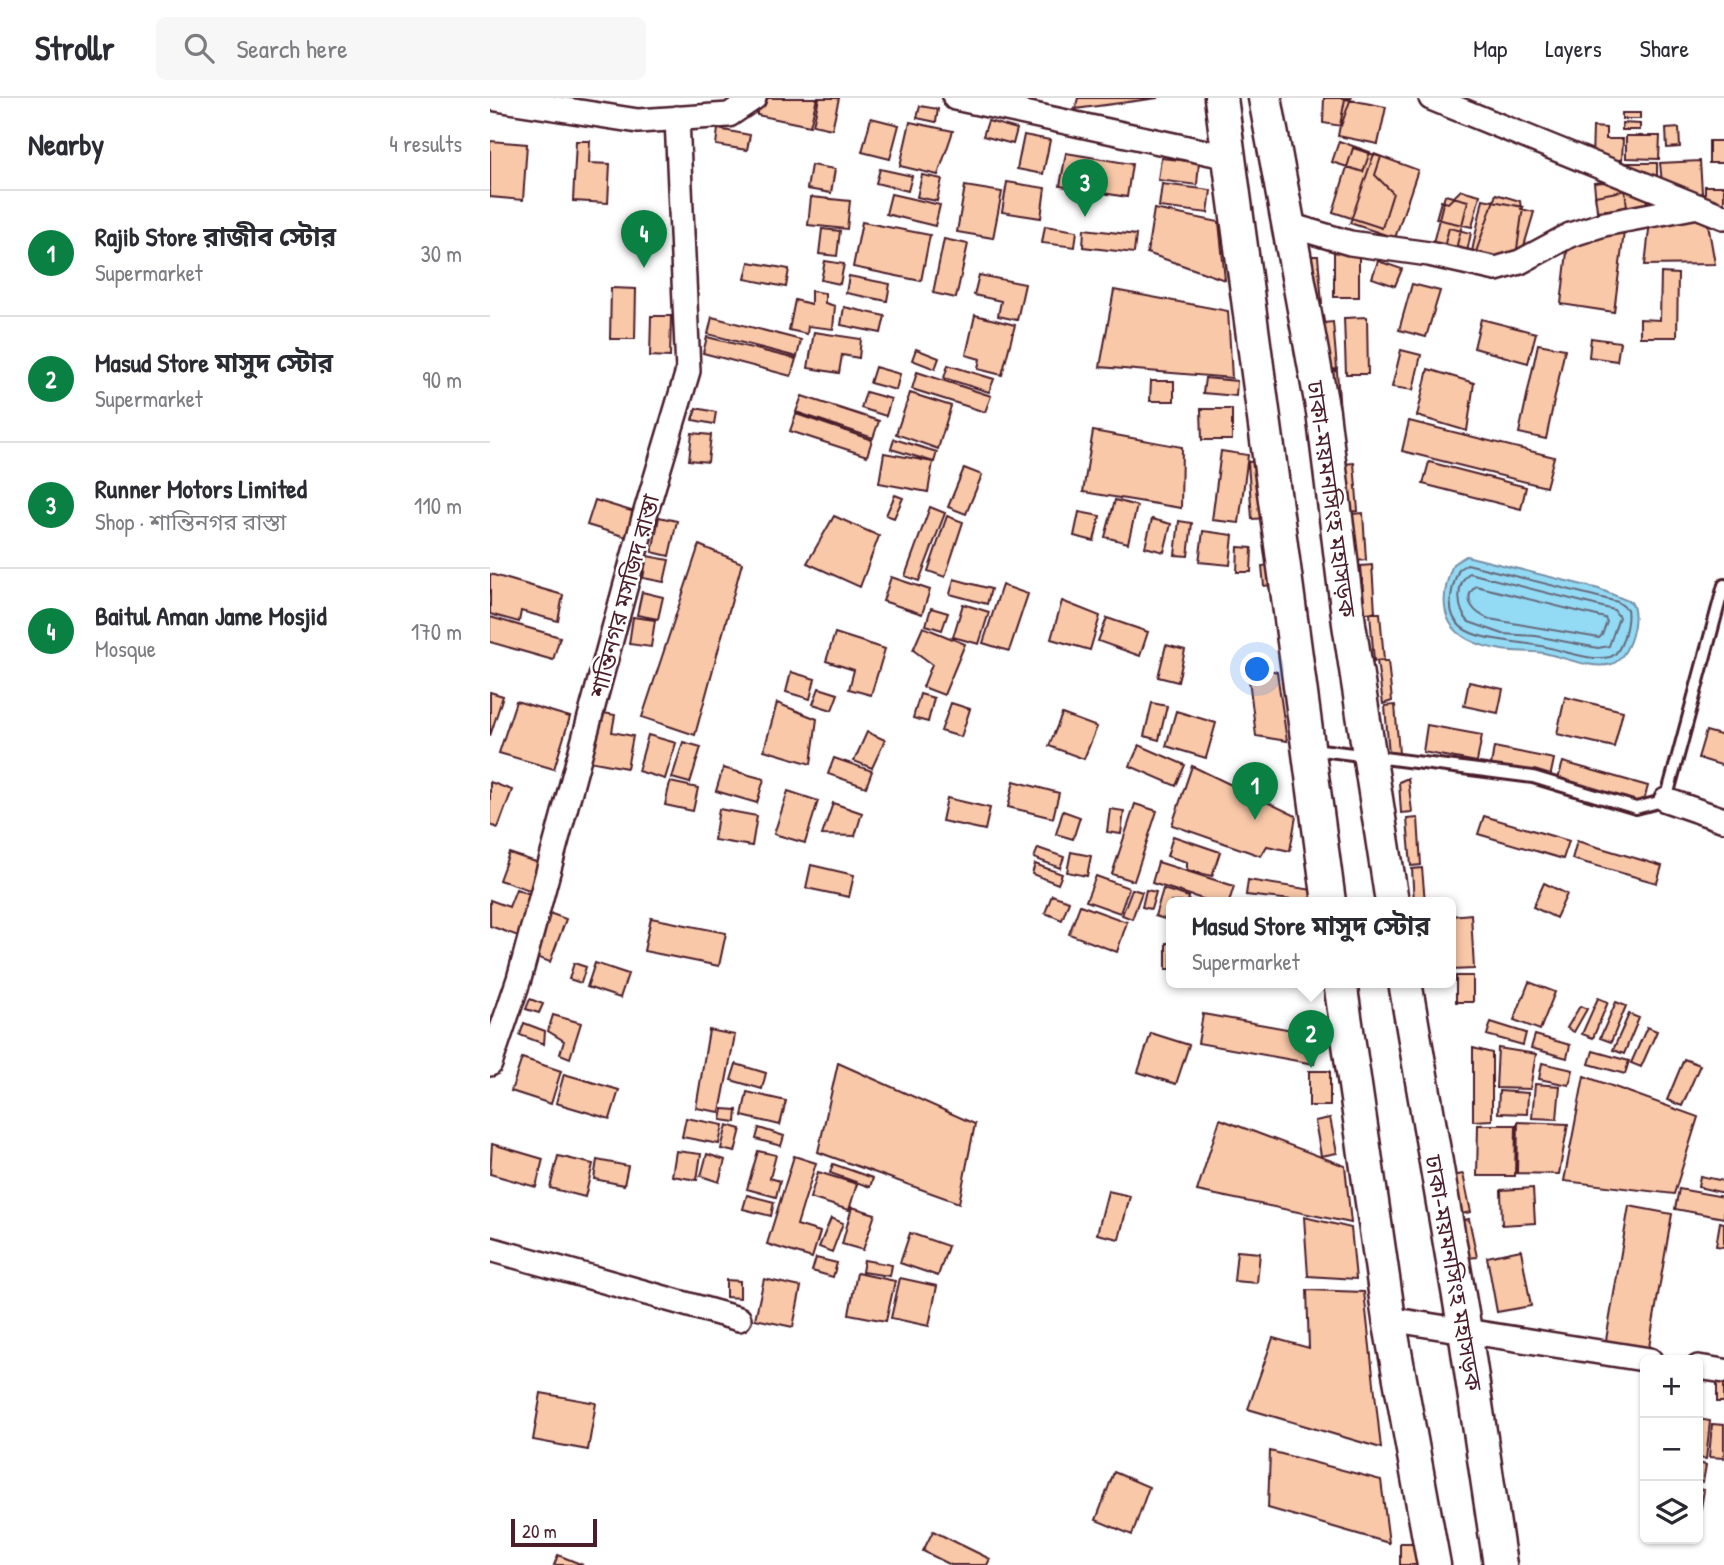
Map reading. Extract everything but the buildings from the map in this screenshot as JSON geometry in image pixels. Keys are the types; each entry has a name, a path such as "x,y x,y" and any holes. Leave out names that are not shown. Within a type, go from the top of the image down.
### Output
{"main road":[{"path":"1221,98 1328,897"},
{"name":"ঢাকা-ময়মনসিংহ মহাসড়ক","path":"1265,98 1323,412 1368,756 1391,897"},
{"path":"1341,988 1389,1320 1434,1565"},
{"name":"ঢাকা-ময়মনসিংহ মহাসড়ক","path":"1406,988 1465,1331 1500,1565"}],"street":[{"path":"490,98 638,121 729,115 754,98"},
{"path":"955,98 1229,157"},
{"path":"1431,98 1724,217"},
{"name":"শান্তিনগর মসজিদ রাস্তা","path":"490,1064 519,979 644,518 688,371 677,118"},
{"path":"1289,225 1350,243 1429,254 1496,269 1520,262 1570,235 1604,224 1698,206"},
{"path":"1666,800 1724,820"},
{"path":"490,1249 739,1318"},
{"path":"1389,1320 1640,1358"},
{"path":"1703,1368 1724,1371"}],"lane":[{"path":"1307,748 1533,777 1636,808 1666,800 1724,585"}],"water":[{"path":"1466,556 1599,589 1631,602 1634,608 1634,626 1624,654 1612,664 1596,665 1544,653 1502,650 1469,640 1457,632 1445,611 1447,582 1453,564"}],"place":[{"name":"Runner Motors Limited","path":"1085,217"},
{"name":"Baitul Aman Jame Mosjid","path":"644,268"},
{"name":"Rajib Store রাজীব স্টোর","path":"1255,820"},
{"name":"Masud Store মাসুদ স্টোর","path":"1311,1068"}]}
